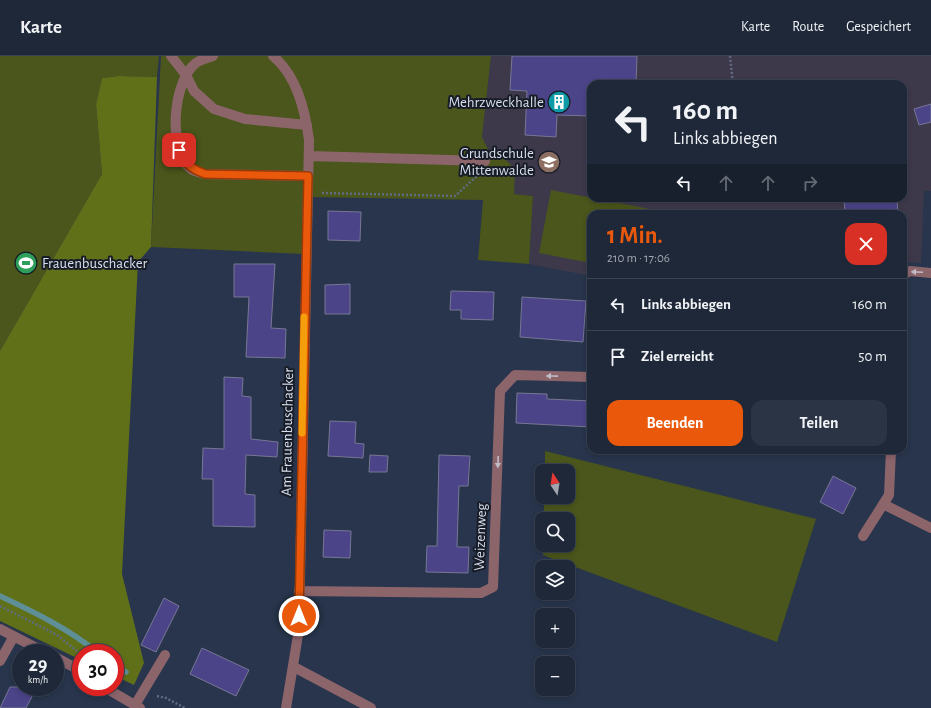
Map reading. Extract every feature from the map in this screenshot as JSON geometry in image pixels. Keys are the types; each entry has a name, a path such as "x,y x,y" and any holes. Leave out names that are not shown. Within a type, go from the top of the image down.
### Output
{"street":[{"path":"171,56 186,75 194,91 214,109 245,119 307,125"},
{"path":"213,56 196,63 186,75 178,94 176,121 177,142 182,158 191,169 205,174 308,176"},
{"name":"Am Frauenbuschacker","path":"273,56 284,65 291,77 300,99 307,125 309,156 307,193 299,629 294,667 286,708"},
{"path":"309,156 485,161"},
{"path":"907,273 910,271 931,272"},
{"name":"Weizenweg","path":"299,591 481,593 493,587 500,391 515,375 587,377"},
{"path":"863,536 889,494 891,454"},
{"path":"883,504 931,528"},
{"path":"0,629 29,644"},
{"path":"0,661 14,636"},
{"path":"119,696 138,707 143,692 165,655"},
{"path":"294,667 372,708"}],"path":[{"path":"730,56 733,80"},
{"path":"307,193 455,196 484,170 485,161"},
{"path":"0,606 58,635 72,647"},
{"path":"143,692 166,698 186,708"}],"shaded area":[{"name":"Grundschule Mittenwalde","path":"491,56 931,56 931,191 924,191 921,263 907,262 907,210 587,210 587,275 529,264 533,196 514,194 482,137"}],"green space":[{"name":"Frauenbuschacker","path":"0,56 159,56 157,77 119,76 102,78 96,104 102,174 0,351"},
{"path":"161,56 491,56 482,137 491,155 501,155 515,169 514,194 533,196 529,264 478,260 483,200 307,197 303,254 151,247"},
{"path":"119,76 157,77 151,247 138,262 122,574 144,663 134,685 124,680 124,644 72,644 72,656 64,652 64,644 48,644 0,621 0,351 102,174 96,104 102,78"},
{"path":"551,190 587,197 587,202 614,202 655,210 587,210 587,262 539,253"},
{"path":"545,451 816,519 777,642 575,567 575,560 556,560 543,555 543,552 575,552 575,512 544,512 544,504 575,504 575,464 545,464"}],"building":[{"name":"Mehrzweckhalle","path":"512,56 637,56 636,80 587,80 587,116 557,115 556,137 525,135 527,91 510,90"},
{"path":"931,104 931,122 919,125 914,109"},
{"path":"844,202 897,202 898,210 845,210"},
{"path":"328,211 361,212 360,241 328,240"},
{"path":"234,264 275,264 271,328 286,329 285,358 246,357 249,297 234,297"},
{"path":"350,284 350,314 325,314 325,285"},
{"path":"451,291 494,292 493,320 461,319 461,310 450,310"},
{"path":"522,297 586,301 583,342 520,337"},
{"path":"224,377 243,378 242,396 251,397 251,439 278,442 277,457 246,455 245,494 255,495 255,527 213,526 213,479 202,479 203,448 224,449"},
{"path":"517,393 547,394 547,399 587,401 587,427 516,423"},
{"path":"330,421 356,422 355,443 364,444 363,458 328,456"},
{"path":"370,455 388,456 387,472 369,472"},
{"path":"439,455 470,456 468,486 459,486 457,547 469,547 468,573 426,572 427,546 437,546"},
{"path":"833,476 856,488 843,514 820,502"},
{"path":"324,530 351,531 350,558 323,557"},
{"path":"164,598 179,606 156,652 141,645"},
{"path":"202,648 249,670 236,696 190,674"},
{"path":"10,687 12,687 12,696 32,696 26,708 0,708"}],"waterway":[{"path":"0,596 38,615 87,644"}],"slow traffic":[{"path":"302,433 304,317"}],"place":[{"name":"Mehrzweckhalle","path":"559,102"},
{"name":"Grundschule Mittenwalde","path":"549,162"},
{"name":"Frauenbuschacker","path":"26,263"}],"route":[{"path":"179,150 182,158 191,169 205,174 308,176 299,616"}]}
